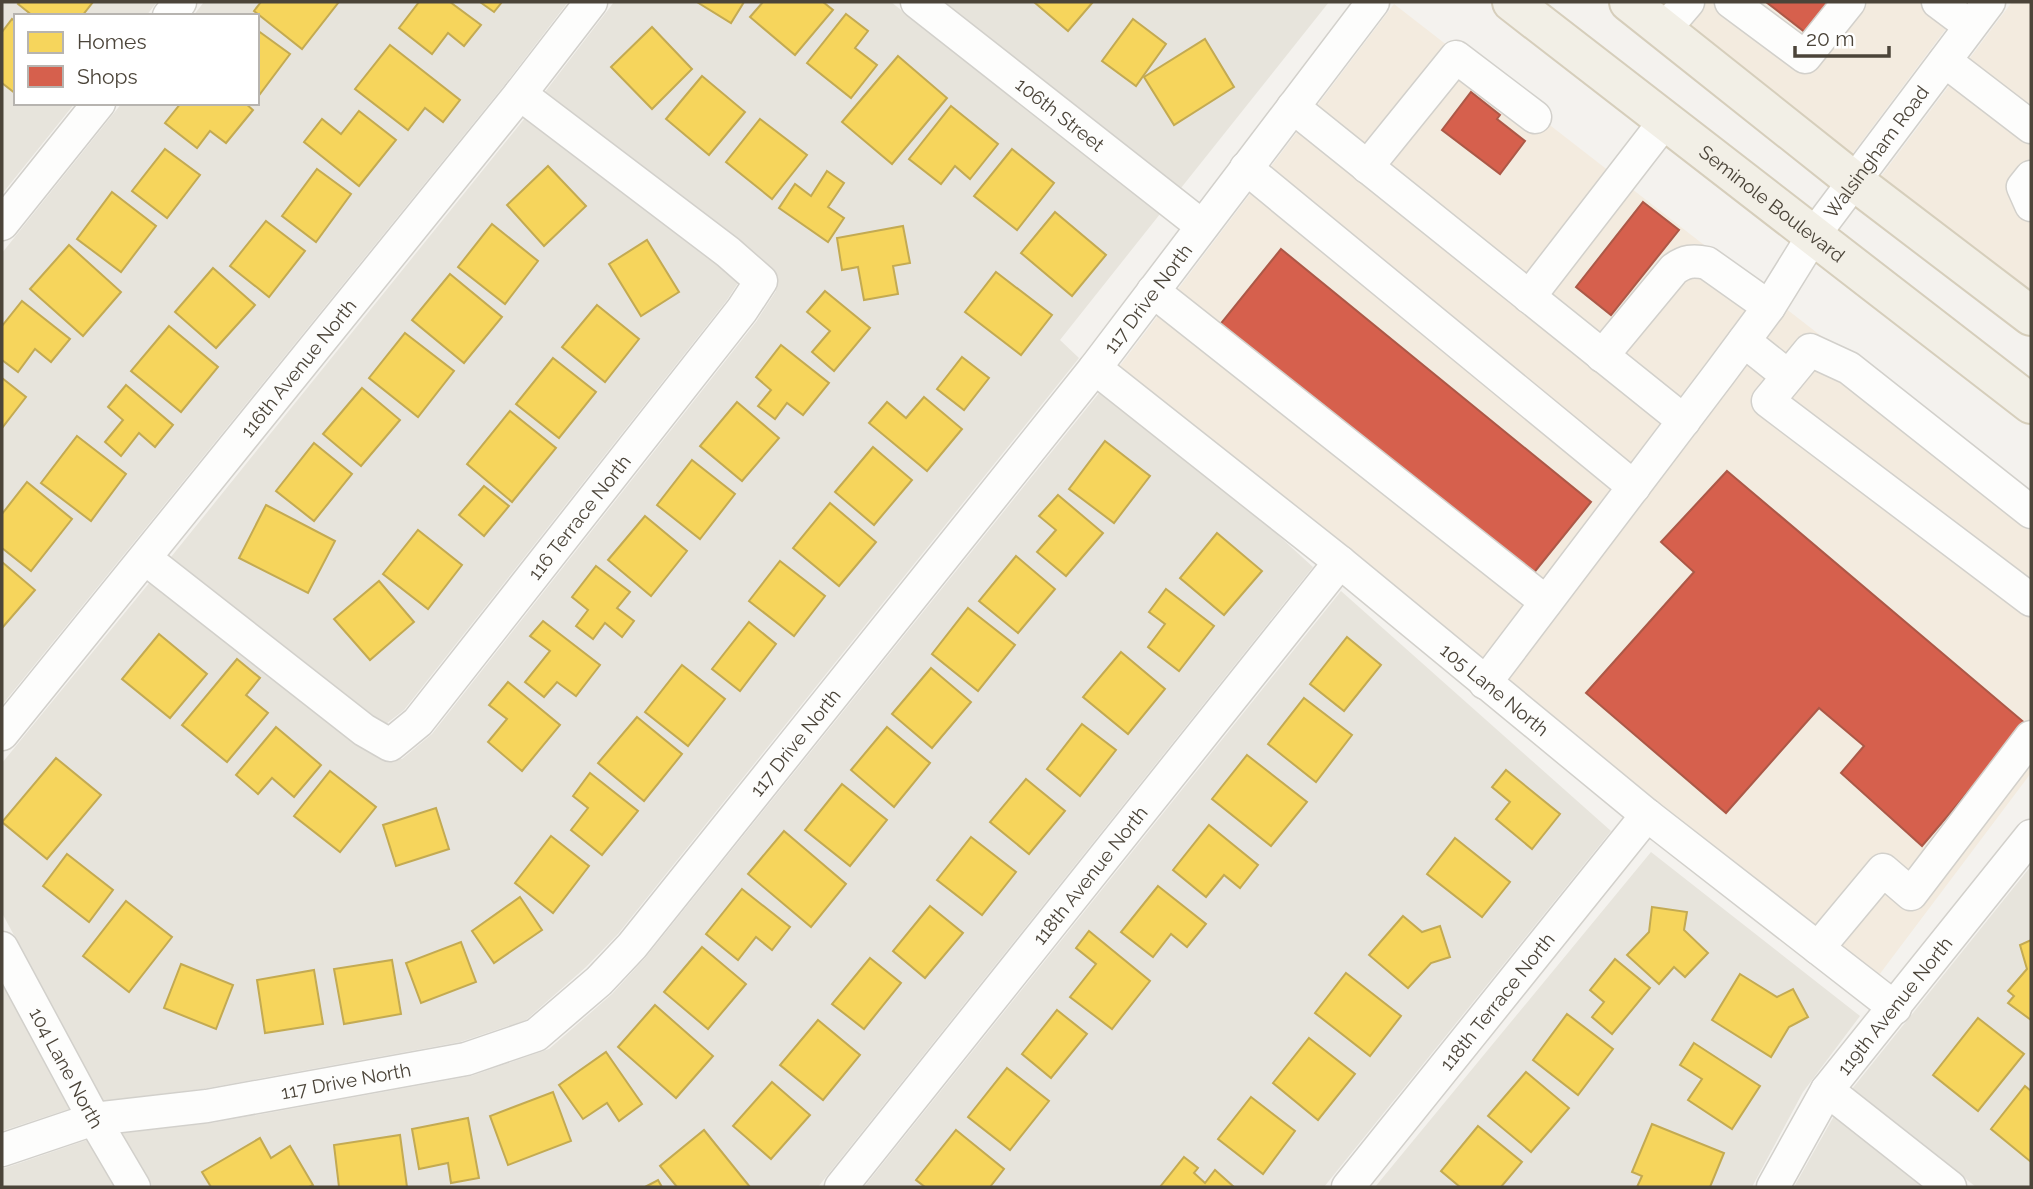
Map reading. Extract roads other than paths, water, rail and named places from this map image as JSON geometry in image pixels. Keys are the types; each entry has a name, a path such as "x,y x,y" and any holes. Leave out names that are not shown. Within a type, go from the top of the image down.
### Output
{"main road":[{"name":"Seminole Boulevard","path":"1512,2 2031,404"},
{"path":"1629,2 1676,16 1854,181 2031,316"}],"street":[{"name":"116th Avenue North","path":"2,734 146,559 591,2"},
{"name":"106th Street","path":"918,2 1202,226"},
{"name":"117 Drive North","path":"2,1150 94,1119 207,1106 466,1059 536,1035 599,981 632,946 1094,368 1373,2"},
{"path":"1731,2 1805,57 1849,2"},
{"path":"1938,2 1980,14"},
{"name":"Walsingham Road","path":"1485,683 1744,341 1814,236 1980,14"},
{"path":"1367,167 1457,57 1535,117"},
{"path":"1945,61 2031,127"},
{"name":"116 Terrace North","path":"146,559 364,730 390,745 418,722 742,310 761,281 728,252 520,94"},
{"path":"2,224 97,105"},
{"path":"1293,107 1684,421"},
{"path":"1529,297 1665,121"},
{"path":"1247,168 1634,487"},
{"path":"2031,177 2023,187 2031,205"},
{"path":"1602,356 1674,269 1684,262 1707,263 1769,307"},
{"path":"1153,291 1546,602"},
{"path":"1744,341 1788,376"},
{"path":"2031,512 1849,368 1810,350 1768,401 2031,600"},
{"name":"105 Lane North","path":"1094,368 1340,562 1647,815 1895,1008"},
{"name":"118th Avenue North","path":"841,1187 1340,562"},
{"path":"1818,948 1883,870 1911,894 2031,737"},
{"name":"118th Terrace North","path":"1348,1187 1647,815"},
{"name":"119th Avenue North","path":"1773,1187 1827,1090 2031,838"},
{"name":"104 Lane North","path":"2,948 94,1119 134,1187"},
{"path":"1827,1090 1950,1187"}]}
